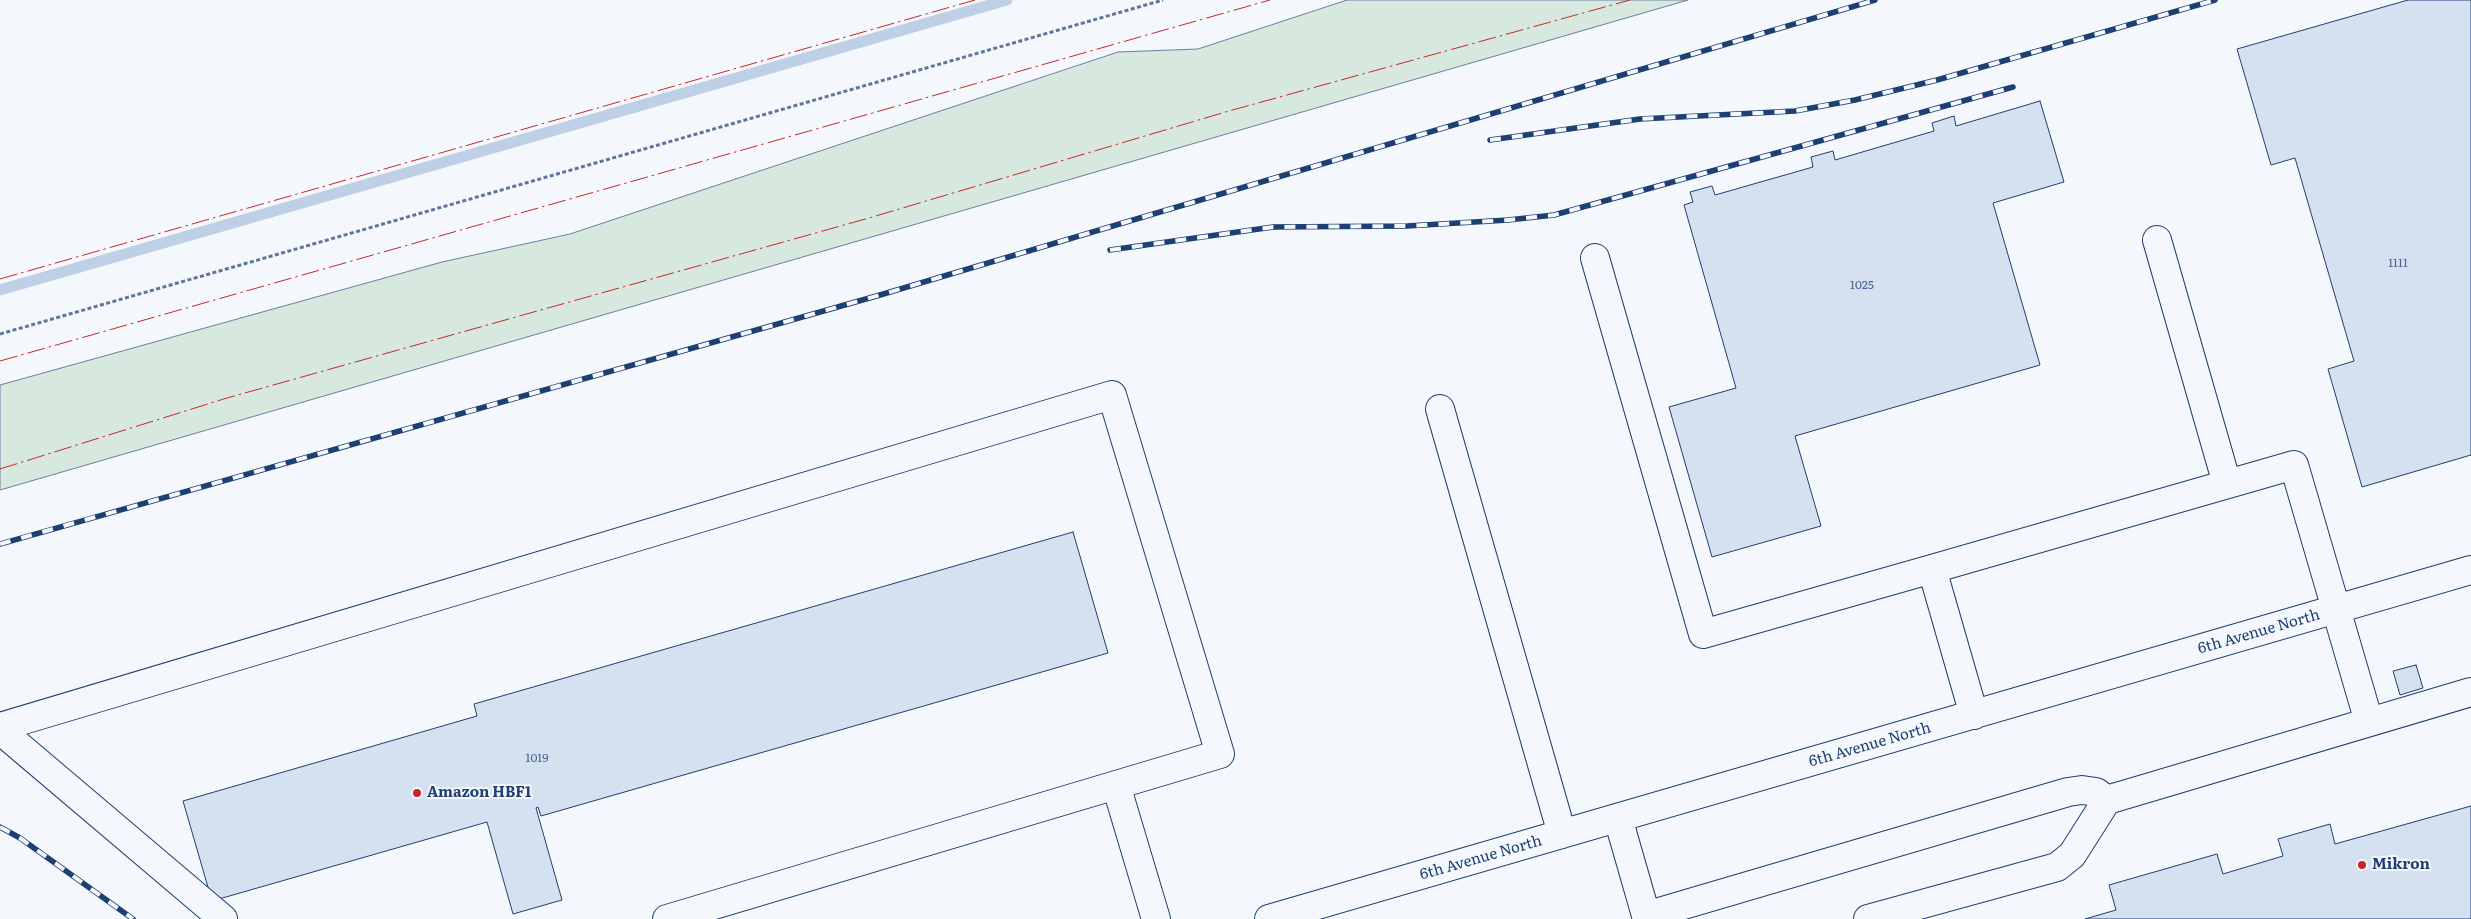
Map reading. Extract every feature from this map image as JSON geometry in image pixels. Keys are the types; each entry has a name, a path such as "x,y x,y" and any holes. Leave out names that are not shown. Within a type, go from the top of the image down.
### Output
{"street":[{"path":"2157,240 2227,484"},
{"path":"1595,258 1703,634 2294,465 2369,722"},
{"path":"0,729 1112,395 1220,754 667,919"},
{"path":"1440,409 1562,834"},
{"path":"1932,569 1974,715"},
{"name":"6th Avenue North","path":"1269,919 2471,570"},
{"path":"1868,919 2057,867 2072,855 2107,800 2471,692"},
{"path":"0,729 222,919"},
{"path":"1116,785 1156,919"},
{"path":"1618,818 1646,917 2068,792 2082,790 2096,792 2107,800"}],"path":[{"path":"0,334 1163,0"}],"shaded area":[{"path":"1347,0 1688,0 0,490 0,385 442,262 570,234 1118,52 1198,49"}],"building":[{"path":"2408,0 2471,0 2471,455 2362,487 2328,369 2354,361 2295,158 2271,165 2237,49"},
{"path":"2040,101 2064,182 1993,203 2040,365 1795,436 1821,526 1712,557 1669,407 1736,388 1684,205 1693,202 1690,192 1712,186 1715,195 1813,167 1811,157 1833,151 1835,160 1934,131 1932,123 1954,116 1956,126"},
{"path":"1073,532 1108,653 541,816 538,807 536,808 562,900 513,914 487,822 212,901 183,801 477,716 474,704"},
{"path":"2416,665 2423,688 2400,695 2393,671"},
{"name":"Mikron","path":"2471,806 2471,919 2085,919 2116,910 2109,885 2217,854 2223,874 2283,856 2278,839 2330,824 2335,844"}],"waterway":[{"path":"0,290 1007,0"}],"railway":[{"path":"0,544 880,295 1875,0"},
{"path":"1490,140 1640,119 1795,111 1855,100 1937,80 2215,0"},
{"path":"1110,250 1273,227 1407,226 1508,220 1554,215 2013,87"},
{"path":"0,827 20,838 133,919"}],"power":[{"path":"0,279 975,0"},
{"path":"0,361 1270,0"},
{"path":"0,469 227,398 869,218 1229,111 1630,0"}],"place":[{"name":"Amazon HBF1","path":"417,793"},
{"name":"Mikron","path":"2362,865"}]}
